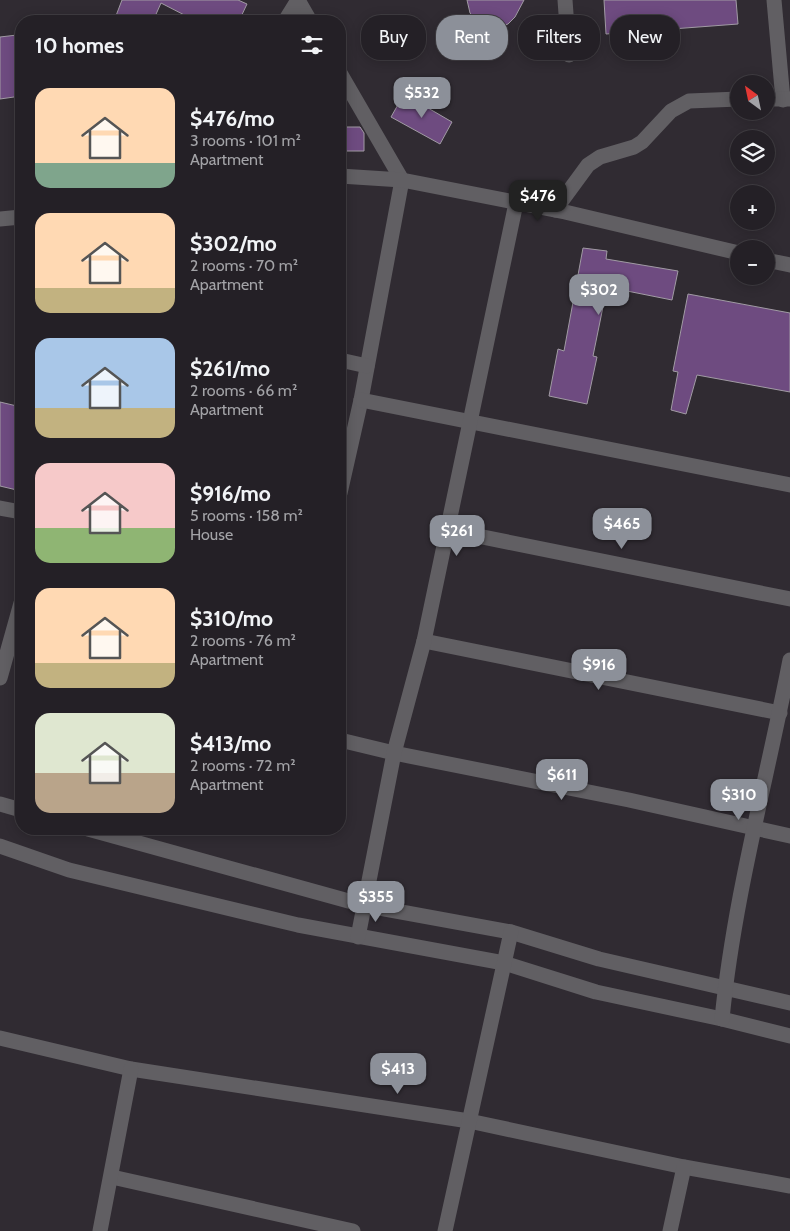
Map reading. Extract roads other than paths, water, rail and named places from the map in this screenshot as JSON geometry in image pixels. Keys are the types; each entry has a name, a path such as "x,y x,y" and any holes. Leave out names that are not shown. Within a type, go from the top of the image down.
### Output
{"street":[{"path":"289,15 298,0 307,15"},
{"path":"565,0 566,15"},
{"path":"774,0 786,100"},
{"path":"346,83 402,180 361,400 346,466"},
{"path":"555,210 588,165 600,157 634,147 642,142 672,111 689,101 730,99"},
{"path":"346,176 402,180 555,210 730,251"},
{"path":"358,937 394,752 424,641 516,203"},
{"path":"0,219 15,218"},
{"path":"775,262 790,265"},
{"path":"346,361 367,366"},
{"path":"361,400 471,420 790,485"},
{"path":"0,508 15,511"},
{"path":"448,530 790,599"},
{"path":"0,678 15,626"},
{"path":"424,641 780,712"},
{"path":"722,1019 725,989 753,827 790,660"},
{"path":"346,741 630,800 790,836"},
{"path":"0,804 15,808"},
{"path":"110,835 363,904 511,932 599,959 790,1003"},
{"path":"0,846 69,870 298,925 504,963 596,992 722,1019 790,1036"},
{"path":"445,1231 511,932"},
{"path":"0,1038 131,1069 470,1121 684,1167 790,1186"},
{"path":"100,1231 112,1177 131,1069"},
{"path":"670,1231 684,1167"},
{"path":"112,1177 353,1231"}]}
